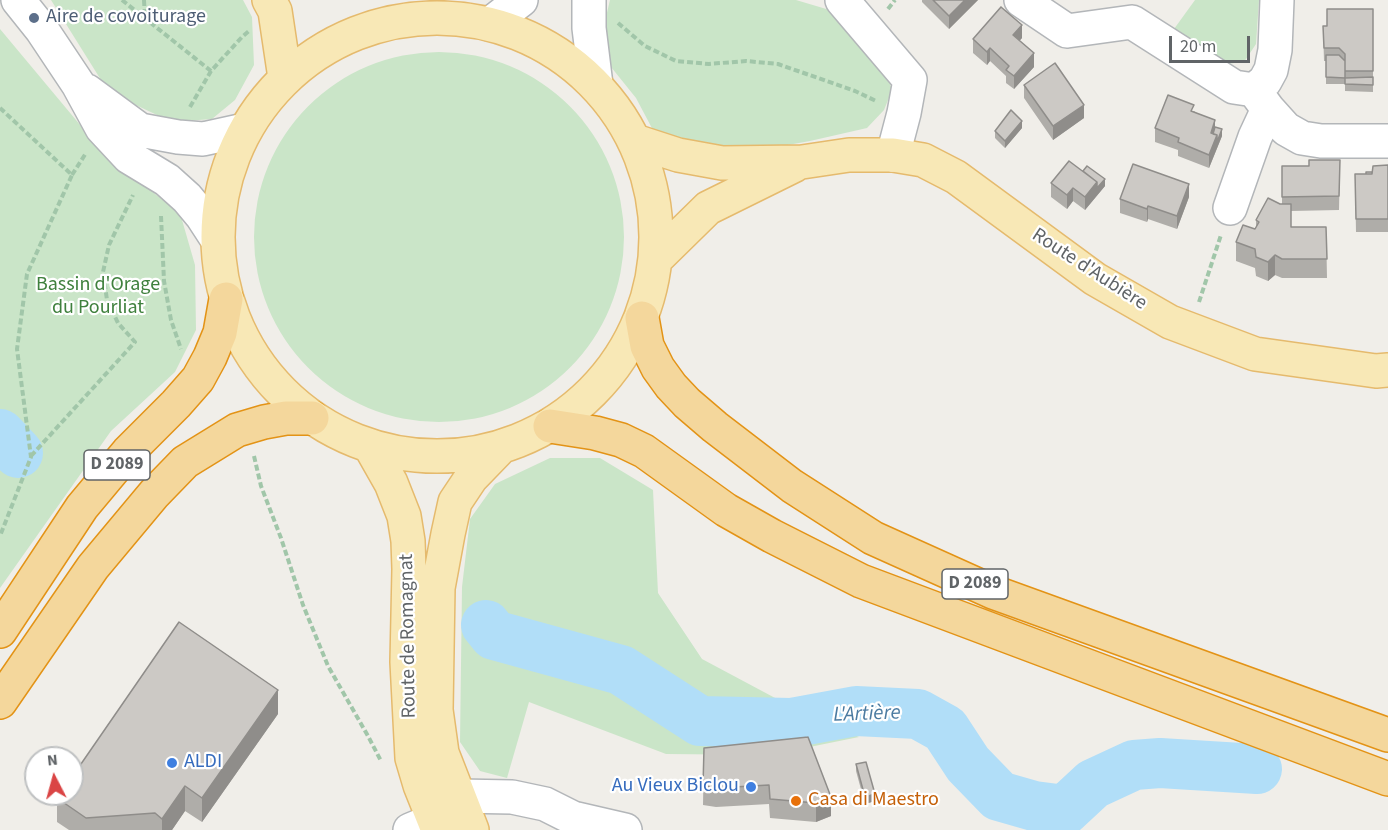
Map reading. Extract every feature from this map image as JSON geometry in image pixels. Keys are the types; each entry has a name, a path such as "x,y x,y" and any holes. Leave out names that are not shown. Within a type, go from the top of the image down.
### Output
{"highway":[{"name":"D 2089","path":"0,631 82,507 128,452 198,379 220,333 225,299"},
{"name":"D 2089","path":"642,318 647,346 658,368 687,403 792,486 873,538 993,592 1388,735"},
{"name":"D 2089","path":"0,702 93,567 154,494 185,462 237,430 286,418 312,418"},
{"name":"D 2089","path":"550,426 596,433 621,440 644,451 726,510 861,581 1388,779"}],"main road":[{"path":"396,10 490,24 548,47 596,84 636,141 654,198 656,259 642,318 620,360 588,397 550,426 501,447 436,457 370,446 312,418 274,385 245,345 225,299 219,269 217,239 220,201 229,165 244,130 285,78 341,39 396,10"},
{"path":"263,13 274,11 285,78"},
{"name":"Route d'Aubière","path":"636,141 678,156 722,163 802,162 849,155 893,155 923,160 956,177 1095,279 1170,322 1255,354 1376,371 1388,370"},
{"name":"Route d'Aubière","path":"656,259 708,208 802,162"},
{"name":"Route de Romagnat","path":"370,446 391,483 404,516 408,541 407,662 412,758 420,786 446,822"},
{"name":"Route de Romagnat","path":"446,822 442,753 436,710 438,588 455,502 471,478 501,447"}],"street":[{"path":"18,0 42,30 78,84 102,128 129,157 167,180 187,198 217,239"},
{"path":"490,24 521,0"},
{"path":"842,0 909,80 904,114 893,155"},
{"path":"1021,0 1067,31 1132,22 1234,87 1261,100 1286,129 1302,138 1321,141 1388,141"},
{"path":"1226,219 1255,137 1265,81 1271,70 1275,50 1277,0"},
{"path":"596,84 589,28 601,10"},
{"path":"78,84 140,130 203,139 244,130"},
{"path":"446,822 512,797 545,804 562,824 625,830"}],"path":[{"path":"122,0 212,71 263,13"},
{"path":"144,0 145,18"},
{"path":"601,10 645,46 676,61 709,64 746,62 778,64 877,101"},
{"path":"0,108 72,176 27,274 17,350 31,457"},
{"path":"0,536 31,457 135,342 118,323 106,300 103,272 109,245 146,167"},
{"path":"1200,301 1226,219"}],"green space":[{"path":"51,0 243,0 252,17 254,65 235,100 212,119 172,122 125,100 101,80"},
{"path":"610,0 796,0 833,11 888,78 892,90 884,110 867,128 732,155 654,132 636,98 607,62 605,21"},
{"path":"1195,0 1259,0 1256,44 1244,62 1225,64 1174,29"},
{"name":"Bassin d'Orage du Pourliat","path":"0,29 81,126 129,174 180,213 195,265 196,330 175,372 111,431 0,588"},
{"path":"439,52 475,56 510,66 542,84 570,106 592,134 610,166 620,201 624,237 620,273 610,308 592,340 570,368 542,390 510,408 475,418 439,422 403,418 368,408 336,390 308,368 286,340 268,308 258,273 254,237 258,201 268,166 286,134 308,106 336,84 368,66 403,56"},
{"path":"550,458 600,458 653,490 658,593 702,659 792,707 859,737 770,755 666,754 529,702 507,778 480,771 460,742 462,587 470,519 495,484"}],"building":[{"path":"933,0 965,0 949,16"},
{"path":"1001,7 1022,25 1013,35 1034,53 1014,76 1006,70 1009,66 990,48 987,52 973,39"},
{"path":"1327,9 1373,9 1373,71 1345,71 1345,54 1339,48 1324,48 1323,26 1327,26"},
{"path":"1326,55 1339,55 1345,61 1345,78 1326,77"},
{"path":"1055,63 1084,105 1053,126 1024,85"},
{"path":"1373,77 1373,85 1345,84 1345,78"},
{"path":"1168,95 1194,105 1191,111 1215,120 1211,133 1217,135 1209,155 1178,142 1179,138 1155,128"},
{"path":"1011,110 1022,121 1005,141 995,131"},
{"path":"1215,127 1222,129 1217,142 1217,135 1213,134"},
{"path":"1309,160 1340,160 1339,196 1282,197 1282,166 1309,166"},
{"path":"1069,161 1097,182 1085,197 1073,188 1067,195 1051,183"},
{"path":"1133,164 1189,184 1177,216 1148,206 1147,209 1120,199"},
{"path":"1388,165 1388,219 1356,219 1355,174 1372,174 1373,166"},
{"path":"1087,166 1105,179 1097,188 1097,182 1083,171"},
{"path":"1268,198 1280,204 1291,204 1291,227 1326,227 1327,259 1282,259 1275,255 1268,262 1256,257 1255,249 1236,242 1243,225 1255,229 1259,222 1256,220"},
{"name":"ALDI","path":"179,622 278,690 202,798 185,786 162,819 155,813 86,818 69,806 84,806 84,760"},
{"path":"808,737 831,797 816,803 770,799 769,785 716,788 703,786 704,748"},
{"path":"866,762 875,794 865,797 856,764"}],"waterway":[{"name":"L'Artière","path":"0,434 18,453"},
{"name":"L'Artière","path":"486,625 494,635 621,670 700,721 791,723 856,711 918,714 945,729 968,764 999,796 1034,806 1065,810 1093,784 1134,765 1160,763 1257,769"}],"place":[{"name":"Aire de covoiturage","path":"34,18"},
{"name":"ALDI","path":"172,763"},
{"name":"Au Vieux Biclou","path":"751,787"},
{"name":"Casa di Maestro","path":"796,801"}]}
